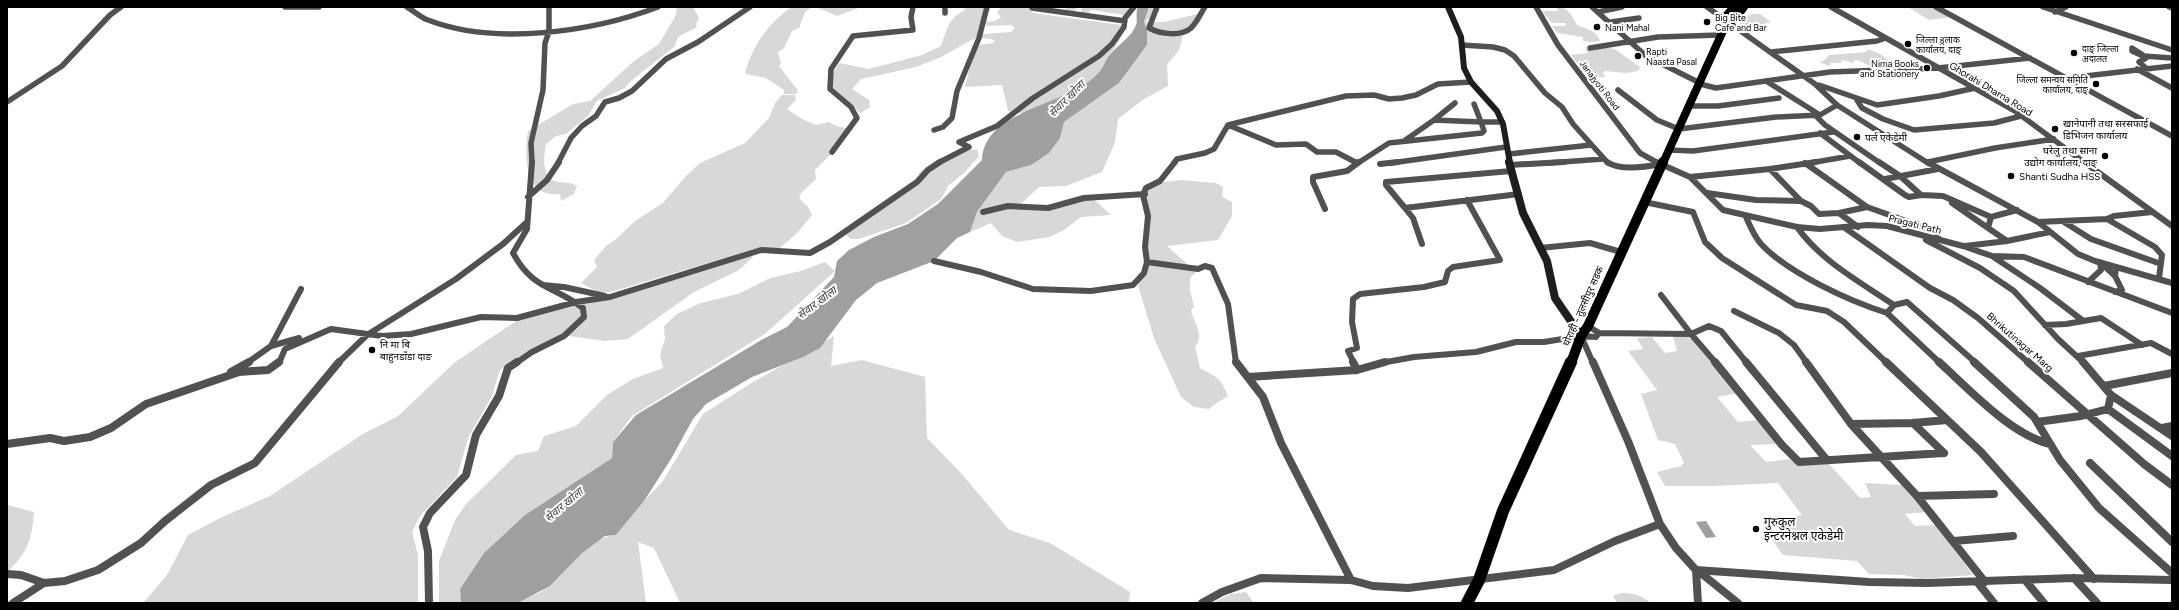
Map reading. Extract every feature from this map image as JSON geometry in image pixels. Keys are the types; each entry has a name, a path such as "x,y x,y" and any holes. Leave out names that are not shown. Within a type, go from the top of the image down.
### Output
{"main road":[{"name":"घोराही - तुलसीपुर सडक","path":"1727,22 1726,16 1734,7"},
{"name":"घोराही - तुलसीपुर सडक","path":"1467,603 1479,580 1503,512 1580,342 1581,336 1588,326 1661,164 1679,129 1720,34 1727,22 1735,19 1744,7"}],"street":[{"path":"7,102 62,66 110,15 121,7"},
{"path":"285,7 319,7"},
{"path":"407,7 426,19 457,27 490,31 549,32 573,31 610,22 658,7"},
{"path":"429,603 428,551 423,527 430,513 466,475 476,435 498,396 508,368 532,352 564,336 584,317 583,308 576,302 536,284 518,264 513,253 527,229 528,197 532,173 531,143 543,90 545,43 549,32 549,7"},
{"path":"528,197 547,180 567,149 571,138 582,126 596,116 605,102 619,98 632,91 646,75 666,60 698,42 750,7"},
{"path":"832,152 858,118 851,107 830,89 831,69 840,58 853,36 913,30 914,28 910,17 913,7"},
{"path":"945,7 945,13"},
{"path":"934,130 943,126 952,118 957,91 979,38 987,7"},
{"path":"7,444 50,438 64,441 90,437 111,428 146,404 239,372 268,370 278,364 285,349 331,329 382,336 411,334 482,317 517,318 576,302 610,297 699,268 761,250 810,253 830,242 917,182 922,174 931,166 970,147 959,142 997,126 1033,98 1099,56 1112,44 1124,27 1125,18 1134,7"},
{"path":"1157,7 1149,28 1159,32 1174,33 1189,30 1205,7"},
{"path":"1448,7 1461,37 1464,68 1471,82 1497,112 1502,122 1507,151 1523,213 1547,261 1555,298 1581,336 1628,441 1660,524 1676,548 1696,570 1738,603"},
{"name":"Janajyoti Road","path":"1536,7 1558,45 1640,153 1649,160 1661,164"},
{"path":"1592,7 1631,40 1646,56 1659,64 1710,87 1722,88 1830,72 1938,68 2030,58"},
{"path":"1598,12 1622,7"},
{"path":"1707,7 1815,84 1837,105 1938,169 2038,222 2078,254 2116,267 2159,278 2172,283"},
{"name":"Ghorahi Dharna Road","path":"1831,7 1975,88 2021,116 2152,212 2169,220 2172,226"},
{"path":"1936,7 2172,136"},
{"path":"2043,7 2070,18 2153,42 2172,50"},
{"path":"2055,12 2066,7"},
{"path":"1032,8 1125,21"},
{"path":"1610,22 1639,18"},
{"path":"1590,48 1609,46 1631,40 1720,34"},
{"path":"1771,52 1877,41 1886,38"},
{"path":"1462,45 1493,47 1505,50 1514,56 1545,93 1562,107 1603,159 1616,166 1648,167 1661,164"},
{"path":"2146,68 2139,62 2146,58 2143,56 2172,58"},
{"path":"2068,78 2172,66"},
{"path":"2162,68 2172,72"},
{"path":"2137,69 2172,88"},
{"path":"1766,81 1817,115 1833,132 1900,176 1921,194"},
{"path":"934,261 981,272 1033,289 1091,291 1133,285 1144,273 1147,262 1145,247 1148,216 1143,195 1145,194 1146,188 1160,181 1177,159 1209,153 1215,149 1224,129 1228,125 1346,96 1374,95 1389,99 1402,98 1416,95 1438,84 1471,82"},
{"path":"1815,84 1857,100 1877,105 1975,88"},
{"path":"1618,90 1650,113 1657,120 1679,129 1776,117 1817,115 1837,105"},
{"path":"1688,106 1718,106 1779,98"},
{"path":"1857,100 1860,102 1862,108 1870,113 1914,130 1988,123 2021,116"},
{"path":"1403,141 1434,120 1455,103"},
{"path":"1324,209 1313,182 1313,177 1341,173 1358,163 1369,154 1389,143 1482,133 1484,131 1474,104"},
{"path":"1434,120 1502,122"},
{"path":"1228,125 1276,145 1306,144 1317,152 1336,152 1358,163"},
{"path":"1668,150 1693,151 1833,132"},
{"path":"1820,133 1909,197 1921,194 1937,194 1949,200 2007,241"},
{"path":"1928,162 1995,148 2054,139"},
{"path":"1380,164 1507,151 1546,151 1591,145"},
{"path":"1546,151 1553,162"},
{"path":"1690,177 1770,169 1850,156"},
{"path":"1422,244 1413,218 1386,185 1386,182 1553,162 1603,159"},
{"path":"1805,163 1867,207 1937,232 1938,240"},
{"name":"Pragati Path","path":"1661,164 1690,177 1707,193 1716,205 1746,217 1797,228 1820,230 1886,226 1963,246 1992,256 2008,255 2024,258 2172,313"},
{"path":"1770,169 1801,201 1810,206 1819,214 1839,213 1867,207"},
{"path":"1885,179 1938,169"},
{"path":"1707,193 1756,200 1801,201"},
{"path":"983,212 1008,206 1048,208 1084,198 1145,194"},
{"path":"1405,208 1519,194"},
{"path":"1357,370 1348,351 1357,348 1352,322 1353,299 1360,294 1424,287 1445,282 1448,271 1455,266 1493,264 1500,260 1467,200"},
{"path":"1949,200 1966,204 1990,217 2017,210"},
{"path":"1644,202 1693,212 1706,242 1722,258 1796,305 1827,311 1836,316 1948,420 1986,458 2094,579"},
{"path":"2038,222 2107,219 2114,216 2152,212"},
{"path":"1839,213 1858,227"},
{"path":"1746,217 1756,238 1765,248 1791,266 1868,308 1887,313 1976,396 2019,431 2037,441 2050,444"},
{"path":"1988,228 1990,217"},
{"path":"2107,219 2155,247 2162,255 2159,278"},
{"path":"2064,222 2091,239 2161,264"},
{"path":"7,574 21,575 44,583 65,582 98,570 141,543 210,485 255,463 331,370 367,335 456,279 503,244 526,224"},
{"path":"1797,228 1801,235 1825,257 1894,305"},
{"name":"Bhrikutinagar Marg","path":"1845,228 1930,288 1953,300 1978,318 2144,464 2172,485"},
{"path":"1963,246 2007,241 2050,232"},
{"path":"1921,236 1971,263 2008,287 2078,356 2111,395 2172,436"},
{"path":"1540,248 1590,243 1621,252"},
{"path":"1992,256 2040,288 2082,320"},
{"path":"1147,262 1198,269 1205,266 1212,268 1228,304 1235,361 1263,397 1281,443 1351,580"},
{"path":"2100,262 2115,276 2122,290 2115,292"},
{"path":"2088,282 2101,270 2100,262"},
{"path":"2115,276 2116,267"},
{"path":"536,284 564,287 610,297"},
{"path":"216,379 249,362 271,346 281,330 301,289"},
{"path":"1661,295 1782,445 1798,462 1826,459 1944,453 1913,423"},
{"path":"1887,313 1894,305 1907,302 1926,317 2034,417 2060,460 2099,508 2172,573"},
{"path":"1734,311 1766,326 1794,345 1851,424 1883,457 1954,541 1982,582 1994,603"},
{"path":"2045,325 2066,324 2082,320 2101,318 2142,345"},
{"path":"1588,326 1598,333 1691,334 1709,326 1722,331 1826,459"},
{"path":"1248,377 1298,373 1316,374 1357,370 1414,357 1476,352 1516,342 1544,342 1581,336 1596,336 1598,333"},
{"path":"271,346 319,334"},
{"path":"2078,356 2156,344 2172,354"},
{"path":"2104,386 2171,375"},
{"path":"2108,409 2111,395"},
{"path":"2036,422 2088,415 2108,409"},
{"path":"2108,409 2172,456"},
{"path":"1851,424 1913,423 1948,420"},
{"path":"2162,428 2172,426"},
{"path":"2090,463 2172,542"},
{"path":"1917,496 1994,494"},
{"path":"1202,603 1222,592 1261,578 1351,580 1373,586 1408,588 1554,570 1615,541 1660,524"},
{"path":"1954,541 2013,536"},
{"path":"1696,570 1869,582 1982,582 2074,578 2172,580"},
{"path":"1696,570 1698,603"},
{"path":"2074,578 2097,603"},
{"path":"2025,580 2044,603"},
{"path":"13,603 44,583"}],"shaded area":[{"path":"677,7 693,7 699,18 696,24 697,27 678,37 675,46 631,81 625,88 597,101 588,116 566,134 556,136 546,144 544,161 546,172 553,180 570,183 577,186 574,194 561,201 560,194 548,193 539,189 533,182 527,163 526,152 528,131 573,104 590,101 634,61 659,44 676,15"},
{"path":"791,7 812,7 805,12 799,28 792,31 784,48 778,52 781,63 779,66 798,91 796,94 784,94 784,90 766,78 745,73 752,53 762,36 775,21"},
{"path":"816,7 861,7 837,16"},
{"path":"964,7 985,7 977,37 941,57 916,67 861,79 852,89 869,100 870,107 860,113 833,88 832,75 839,63 869,69 922,55 941,46 949,25 959,13 965,10"},
{"path":"1001,7 1027,7 1033,13 1121,25 1122,34 1119,42 1107,59 1103,68 1095,77 1050,104 1028,112 1012,112 1008,111 1002,85 965,87 970,66 978,45 993,43 995,40 981,38 983,34 1011,32 1015,28 1011,25 987,26 985,22 995,21 1001,17 997,13"},
{"path":"1064,7 1079,7 1074,11 1066,10"},
{"path":"1079,7 1132,7 1125,15 1091,10 1088,14 1081,12 1082,8"},
{"path":"1149,7 1160,7 1159,11 1145,22 1164,22 1206,12 1200,22 1183,35 1179,50 1167,65 1168,86 1144,99 1118,119 1115,142 1102,172 1066,186 1039,187 1021,204 1046,207 1090,196 1111,215 1081,217 1064,230 1049,237 1017,242 1002,236 991,223 970,232 977,212 1006,172 1031,165 1060,138 1064,122 1119,83 1147,45 1147,31 1144,22"},
{"path":"1556,7 1567,10 1572,15 1577,25 1594,32 1600,41 1583,41 1583,37 1557,33 1552,26 1566,26 1565,23 1552,23 1542,11 1558,11"},
{"path":"1908,7 1932,7 1951,17 1929,20"},
{"path":"1753,14 1760,14 1771,22 1742,29 1739,26 1743,17"},
{"path":"1607,47 1616,50 1640,67 1638,71 1626,73 1605,71 1603,73 1605,77 1598,77 1596,80 1586,75 1571,55 1588,53 1585,49"},
{"path":"1868,49 1880,54 1895,64 1869,66 1860,61 1854,60 1854,63 1842,60 1841,63 1830,63 1829,66 1819,62 1823,61 1829,55 1866,52"},
{"path":"782,95 795,95 796,100 787,109 802,119 816,125 829,122 836,126 846,128 831,154 815,170 816,179 801,193 799,198 808,207 812,215 797,233 780,248 754,249 611,292 598,292 581,283 597,267 594,260 606,246 615,240 635,221 663,203 684,178 700,163 745,143 769,118 775,103"},
{"path":"977,149 979,156 964,173 949,185 941,199 906,223 859,239 851,239 845,234 854,222 919,179 919,173 932,163 946,156"},
{"path":"1182,180 1216,183 1223,187 1222,197 1232,202 1232,216 1218,240 1167,246 1196,272 1190,278 1190,290 1194,307 1191,311 1199,334 1198,342 1195,347 1200,368 1220,381 1228,396 1209,409 1194,407 1181,397 1154,338 1138,286 1148,263 1144,196 1147,189 1164,182"},
{"path":"749,255 753,257 739,270 694,292 628,339 605,341 569,336 556,337 525,353 500,370 491,398 468,438 457,477 420,516 412,532 418,555 418,603 143,603 167,575 188,535 220,518 270,496 363,434 398,416 454,363 519,319"},
{"path":"825,262 835,271 765,334 632,416 613,442 612,458 525,515 484,553 460,589 461,603 439,603 439,561 455,520 466,504 516,455 538,451 544,436 576,426 607,395 633,379 663,368 660,355 665,339 664,326 677,314 701,303 738,294 770,278 801,271"},
{"path":"834,336 831,366 862,360 925,377 927,438 960,472 1009,530 1050,543 1130,592 1129,603 680,603 654,548 638,542 646,603 518,603 540,593 551,585 588,547 606,537 616,535 644,501 663,481 703,414 753,382"},
{"path":"1673,336 1688,337 1701,345 1739,393 1717,397 1738,422 1759,420 1777,444 1750,445 1766,462 1789,459 1799,464 1829,464 1860,498 1871,497 1865,483 1902,485 1927,512 1905,514 1915,526 1936,525 1973,575 1921,579 1904,575 1869,574 1857,561 1783,555 1767,533 1784,534 1775,520 1802,515 1778,483 1713,486 1665,486 1657,472 1681,466 1684,463 1675,444 1658,440 1641,394 1657,390 1628,351 1643,349 1637,338 1652,337 1665,353 1677,351"},
{"path":"7,505 34,512 32,530 28,544 20,558 8,571"},
{"path":"1246,592 1254,603 1212,603 1231,594"},
{"path":"1621,593 1637,595 1651,603 1615,603 1617,602 1613,596"}],"water":[{"name":"सेवार खोला","path":"1138,7 1149,7 1144,22 1147,31 1147,45 1119,83 1064,122 1060,138 1049,153 1031,165 1006,172 977,212 970,232 957,238 934,261 877,283 856,300 820,348 803,357 752,377 706,404 693,419 671,459 644,501 616,535 605,536 582,553 550,586 518,603 461,603 460,589 484,553 525,515 612,458 613,442 636,415 763,339 787,327 834,277 837,261 849,250 874,237 908,224 938,204 982,160 986,142 997,129 1013,118 1070,92 1088,82 1101,70 1108,57 1134,30 1137,23"},
{"path":"1706,521 1716,537 1706,538 1696,522"}],"place":[{"name":"Big Bite Cafe and Bar","path":"1707,22"},
{"name":"Nani Mahal","path":"1597,27"},
{"name":"जिल्ला हुलाक कार्यालय, दाङ्","path":"1908,44"},
{"name":"दाङ् जिल्ला अदालत","path":"2074,53"},
{"name":"Rapti Naasta Pasal","path":"1638,56"},
{"name":"Nima Books and Stationery","path":"1927,68"},
{"name":"जिल्ला समन्वय समिति कार्यालय, दाङ्","path":"2096,84"},
{"name":"खानेपानी तथा सरसफाई डिभिजन कार्यालय","path":"2055,129"},
{"name":"पर्ल एकेडेमी","path":"1857,137"},
{"name":"घरेलु तथा साना उद्योग कार्यालय, दाङ्","path":"2105,156"},
{"name":"Shanti Sudha HSS","path":"2011,176"},
{"name":"नि मा बि बाहुनडाँडा दाङ","path":"372,350"},
{"name":"गुरुकुल इन्टरनेश्नल एकेडेमी","path":"1756,529"}]}
